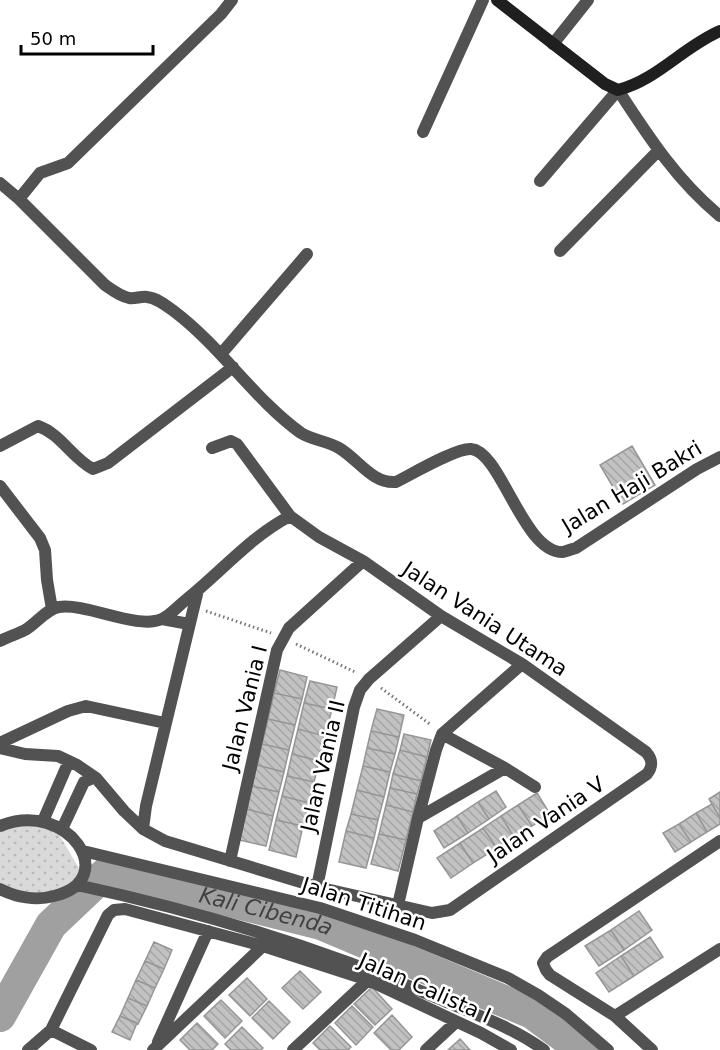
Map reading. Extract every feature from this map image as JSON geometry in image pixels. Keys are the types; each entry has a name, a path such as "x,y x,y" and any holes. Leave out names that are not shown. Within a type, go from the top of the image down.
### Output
{"street":[{"path":"19,199 36,176 45,170 64,166 72,160 221,14 232,0"},
{"path":"423,132 483,0"},
{"path":"497,0 605,84 618,90 658,151 695,194 720,216"},
{"path":"553,44 588,0"},
{"path":"540,181 618,90 646,79 690,46 720,31"},
{"path":"560,251 658,151"},
{"path":"0,183 105,285 129,298 148,297 162,302 177,313 233,367 108,463 93,469 84,464 50,430 38,426 0,446"},
{"path":"221,354 307,254"},
{"name":"Jalan Haji Bakri","path":"233,367 303,435 339,448 375,478 386,483 396,482 462,450 474,449 482,454 491,465 531,531 546,545 562,552 576,548 697,469 720,457"},
{"name":"Jalan Vania Utama","path":"212,448 231,441 237,444 290,516 320,537 363,561 441,616 522,664 646,752 652,762"},
{"path":"0,486 45,550 46,580 52,609"},
{"path":"162,619 274,524 290,516"},
{"name":"Jalan Vania I","path":"230,861 277,650 282,638 289,628 363,561"},
{"path":"143,829 165,723 198,590"},
{"path":"0,641 25,630 52,609 71,607 138,621 162,619 189,624"},
{"name":"Jalan Vania II","path":"316,887 354,707 360,690 369,679 441,616"},
{"path":"0,748 25,754 58,756 69,761 95,777 143,829 165,842 316,887 398,905 418,818 442,734 522,664"},
{"path":"0,743 68,711 86,706 165,723"},
{"path":"442,734 535,787"},
{"path":"42,821 69,761"},
{"name":"Jalan Vania V","path":"398,905 432,913 446,911 455,906 647,774 652,762"},
{"path":"418,818 505,768"},
{"path":"62,829 84,782 95,777"},
{"path":"0,826 27,819 42,821 62,829 75,839 83,851 85,869 77,885 62,894 48,898 31,898 0,890"},
{"path":"652,1050 615,1016 550,975 543,963 547,957 720,841"},
{"name":"Jalan Titihan","path":"83,851 320,908 416,940 508,978 538,995 566,1014 608,1050"},
{"path":"77,885 116,893 277,936 399,981 503,1026 544,1050"},
{"name":"Jalan Calista I","path":"51,1030 108,915 114,910 135,910 263,946 368,980 511,1050"},
{"path":"154,1049 208,931"},
{"path":"154,1049 263,946"},
{"path":"615,1016 720,949"},
{"path":"293,1050 368,980"},
{"path":"426,1050 456,1022"},
{"path":"28,1050 51,1030 92,1050"}],"path":[{"path":"193,607 282,638 369,679 442,734"}],"shaded area":[{"path":"53,824 83,875 76,884 31,898 0,889 0,826"}],"building":[{"path":"632,446 655,485 623,504 600,465"},
{"path":"280,670 307,677 302,699 274,693"},
{"path":"310,681 337,687 332,709 304,703"},
{"path":"274,693 302,699 295,725 268,719"},
{"path":"304,703 332,709 325,736 298,729"},
{"path":"377,709 404,715 399,737 371,731"},
{"path":"268,719 295,725 289,750 262,744"},
{"path":"298,729 325,736 319,761 292,754"},
{"path":"371,731 399,737 395,754 367,748"},
{"path":"404,734 431,740 427,757 400,750"},
{"path":"262,744 289,750 284,772 257,765"},
{"path":"367,748 395,754 390,772 363,766"},
{"path":"400,750 427,757 421,781 393,774"},
{"path":"292,754 319,761 314,782 287,776"},
{"path":"257,765 284,772 279,792 252,786"},
{"path":"363,766 390,772 384,797 357,790"},
{"path":"393,774 421,781 417,794 390,788"},
{"path":"287,776 314,782 309,803 282,796"},
{"path":"252,786 279,792 273,816 246,809"},
{"path":"390,788 417,794 413,812 386,805"},
{"path":"357,790 384,797 378,820 351,814"},
{"path":"496,791 506,807 489,819 478,802"},
{"path":"720,792 720,818 709,799"},
{"path":"537,793 550,814 532,826 518,805"},
{"path":"282,796 309,803 303,826 276,820"},
{"path":"478,802 489,819 468,833 457,816"},
{"path":"712,804 720,818 720,824 707,832 696,813"},
{"path":"386,805 413,812 406,840 379,834"},
{"path":"518,805 532,826 514,837 501,816"},
{"path":"246,809 273,816 266,846 239,840"},
{"path":"696,813 707,832 691,842 679,824"},
{"path":"351,814 378,820 374,838 346,831"},
{"path":"457,816 468,833 444,848 434,831"},
{"path":"501,816 514,837 497,848 483,828"},
{"path":"276,820 303,826 296,857 269,850"},
{"path":"679,824 691,842 675,852 663,833"},
{"path":"483,828 497,848 473,863 460,843"},
{"path":"346,831 374,838 366,868 339,862"},
{"path":"379,834 406,840 398,871 371,864"},
{"path":"460,843 473,863 451,878 437,858"},
{"path":"639,911 652,930 624,950 611,930"},
{"path":"611,930 624,950 599,966 585,946"},
{"path":"650,937 663,957 634,976 621,956"},
{"path":"154,942 172,950 164,969 145,961"},
{"path":"621,956 634,976 609,992 596,973"},
{"path":"145,961 164,969 155,988 136,980"},
{"path":"300,971 321,992 303,1009 282,988"},
{"path":"247,978 267,999 250,1016 229,995"},
{"path":"136,980 155,988 147,1006 128,998"},
{"path":"372,987 392,1009 375,1025 354,1004"},
{"path":"128,998 147,1006 138,1024 120,1016"},
{"path":"221,1000 242,1021 225,1038 204,1016"},
{"path":"269,1001 290,1022 273,1039 252,1018"},
{"path":"352,1006 373,1027 356,1045 335,1023"},
{"path":"392,1015 412,1037 399,1050 391,1050 374,1033"},
{"path":"120,1016 137,1023 130,1040 112,1032"},
{"path":"197,1023 218,1044 212,1050 190,1050 180,1040"},
{"path":"330,1026 351,1047 348,1050 320,1050 313,1043"},
{"path":"242,1027 263,1048 261,1050 231,1050 225,1044"},
{"path":"460,1039 470,1050 448,1050"}],"waterway":[{"name":"Kali Cibenda","path":"0,1016 51,925 108,871 321,924 532,1013 582,1050"}]}
